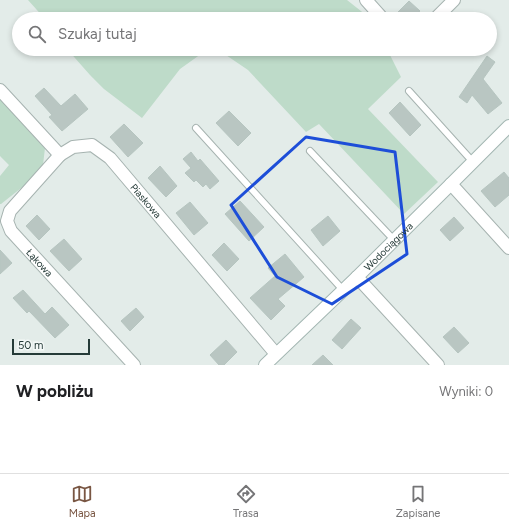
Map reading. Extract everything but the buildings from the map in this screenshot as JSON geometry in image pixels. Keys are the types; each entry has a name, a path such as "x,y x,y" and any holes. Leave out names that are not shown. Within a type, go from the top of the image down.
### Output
{"street":[{"path":"366,0 377,12"},
{"path":"442,12 454,0"},
{"path":"0,90 60,155"},
{"name":"Wodociągowa","path":"265,365 357,277 509,126"},
{"name":"Piaskowa","path":"60,155 73,147 92,145 110,158 276,354"},
{"name":"Łąkowa","path":"60,155 10,211 4,222 134,365"},
{"path":"451,184 509,248"},
{"path":"357,277 438,365"}],"lane":[{"path":"409,91 473,162"},
{"path":"196,128 342,290"},
{"path":"310,151 394,240"}],"highlighted area":[{"path":"306,137 395,152 407,254 332,304 277,277 231,205"}],"green space":[{"path":"28,0 347,0 362,12 39,12"},
{"path":"73,56 198,56 180,69 142,118 104,89"},
{"path":"227,56 390,56 401,77 368,109 438,182 404,214 319,124 306,132 248,70"},
{"path":"0,99 45,148 43,165 30,181 1,204 0,176 9,165 0,156"}]}
